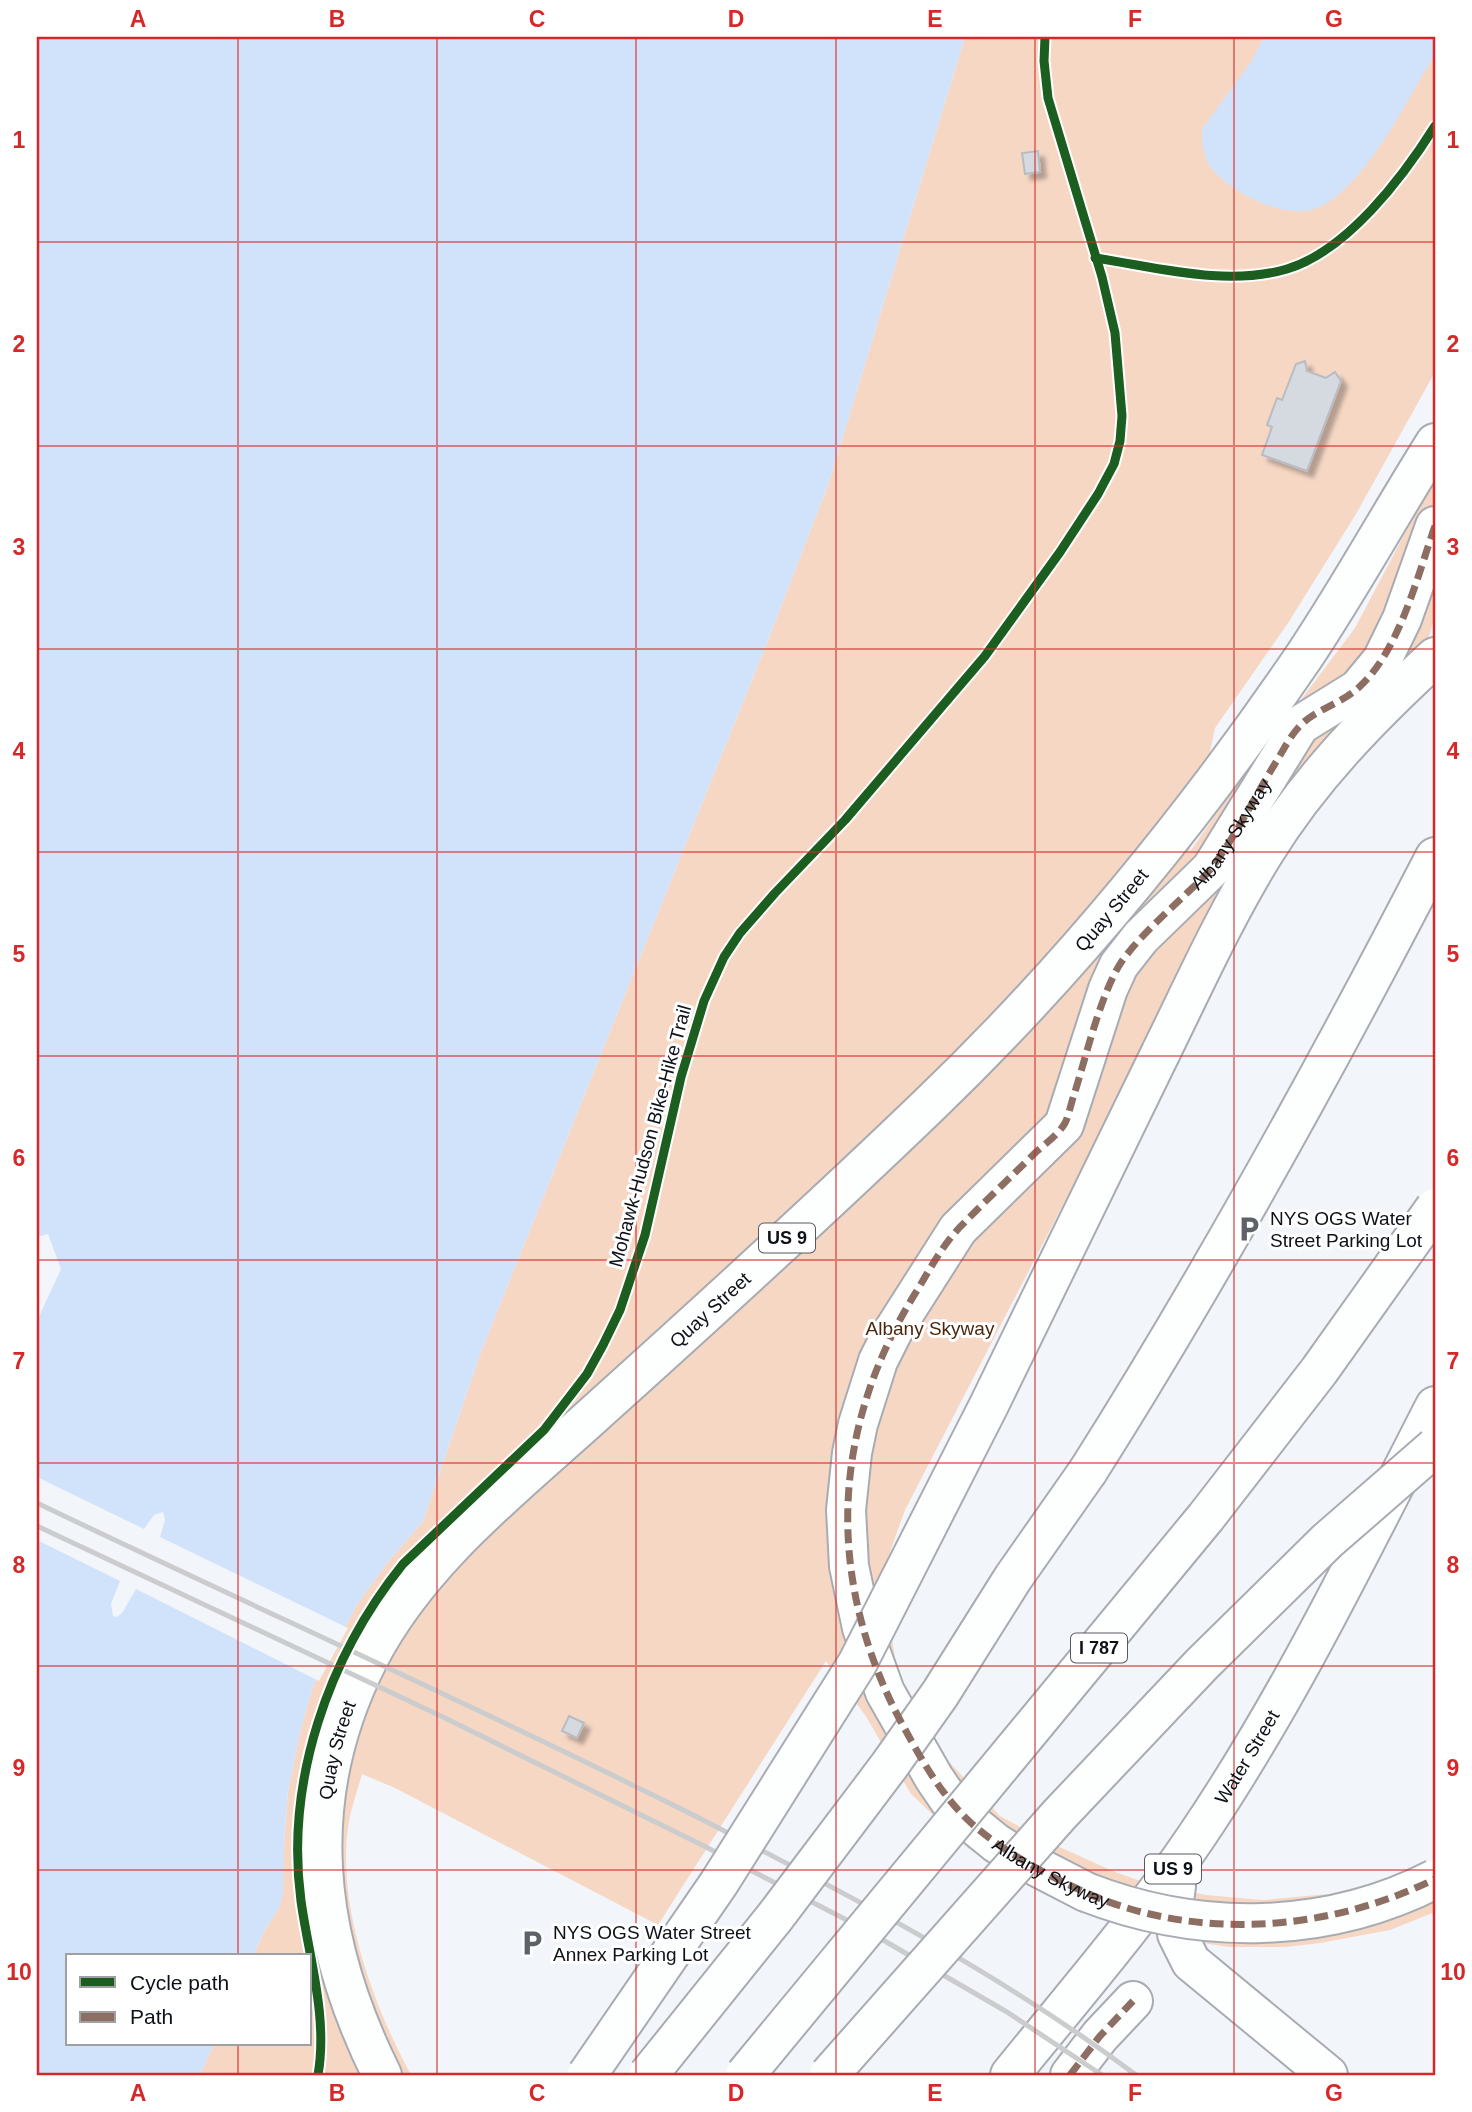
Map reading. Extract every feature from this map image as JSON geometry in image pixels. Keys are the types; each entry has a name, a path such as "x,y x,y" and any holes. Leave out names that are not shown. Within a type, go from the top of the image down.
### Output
{"main road":[{"name":"Quay Street","path":"382,2075 363,2037 341,1978 328,1923 322,1842 328,1774 338,1736 367,1661 394,1615 425,1574 476,1522 778,1247 931,1103 1066,960 1140,874 1242,743 1357,575 1435,443"},
{"name":"Albany Skyway","path":"1435,526 1402,619 1382,660 1358,689 1300,725 1212,869 1141,937 1119,965 1108,989 1064,1125 958,1229 893,1331 878,1361 858,1424 846,1510 849,1566 862,1628 886,1692 934,1779 969,1821 1013,1853 1086,1892 1148,1913 1181,1919 1246,1924 1274,1924 1351,1911 1393,1899 1435,1879"},
{"path":"587,2075 719,1884 857,1664 989,1405 1231,912 1265,850 1344,744 1435,657"},
{"path":"1388,949 1435,832"},
{"path":"648,2075 783,1907 882,1776 940,1694 1013,1577 1088,1471 1158,1360 1291,1131 1435,857"},
{"name":"I 787","path":"745,2075 1206,1517 1319,1371 1435,1208"},
{"name":"Water Street","path":"1010,2075 1145,1907 1195,1839 1270,1718 1435,1406"},
{"path":"828,2075 1059,1815 1202,1664 1327,1541 1435,1447"},
{"path":"1195,1839 1182,1864 1174,1901 1177,1934 1191,1962 1328,2075"},
{"path":"1070,2075 1100,2036 1133,2001"}],"green space":[{"path":"965,37 1435,37 1435,372 1356,514 1288,623 1215,728 1189,853 1232,791 1355,628 1435,476 1435,616 1426,646 1251,864 1143,1044 905,1510 882,1574 895,1658 910,1703 948,1761 1000,1816 1044,1840 1115,1872 1149,1884 1206,1895 1263,1900 1329,1894 1377,1882 1435,1860 1435,1912 1390,1930 1320,1943 1286,1947 1228,1947 1166,1937 1078,1908 1028,1885 968,1848 911,1794 867,1718 826,1661 658,1925 395,1788 362,1774 349,1821 346,1852 352,1919 360,1952 383,2017 411,2075 200,2075 213,2046 312,2046 312,1954 254,1954 279,1908 288,1792 313,1686 358,1603 387,1563 423,1521 482,1349 828,485"}],"water":[{"path":"37,37 965,37 828,485 482,1349 423,1521 387,1563 358,1603 313,1686 288,1792 283,1894 279,1908 254,1954 66,1954 66,2046 213,2046 200,2075 37,2075"},
{"path":"1264,37 1435,37 1432,60 1362,171 1332,200 1317,208 1289,211 1258,202 1229,185 1209,165 1205,157 1202,129 1251,62"}],"pier":[{"path":"48,1234 61,1269 37,1321 37,1237"},
{"path":"37,1477 144,1529 154,1515 163,1512 165,1520 160,1537 348,1628 319,1681 136,1589 122,1613 117,1617 113,1616 111,1604 120,1581 37,1540"}],"building":[{"path":"1038,151 1040,172 1025,174 1022,153"},
{"path":"1305,361 1307,371 1326,378 1335,372 1341,381 1307,471 1262,455 1272,427 1267,425 1277,398 1282,400 1296,364"},
{"path":"569,1716 584,1723 577,1738 562,1731"}],"railway":[{"path":"37,1503 536,1738 757,1848 978,1969 1136,2075"},
{"path":"37,1526 443,1717 706,1847 864,1929 1007,2012 1102,2075"}],"marked path":[{"path":"1435,526 1405,613 1372,674 1357,689 1298,728 1213,866 1122,961 1101,1007 1065,1123 1056,1135 957,1230 928,1272 889,1342 868,1395 854,1449 848,1504 850,1558 859,1613 876,1668 901,1722 940,1787 970,1822 1009,1852 1067,1884 1125,1907 1169,1918 1214,1924 1305,1920 1393,1897 1435,1879"},
{"path":"1070,2075 1100,2036 1133,2001"}],"cycle path":[{"name":"Mohawk-Hudson Bike-Hike Trail","path":"310,1954 301,1901 298,1856 300,1811 306,1767 318,1723 353,1639 376,1600 403,1564 544,1430 587,1374 603,1345 620,1310 645,1235 681,1077 704,1001 724,957 740,933 845,820 985,656 1060,552 1114,464 1120,441 1122,416 1115,333 1102,277 1048,98 1044,61 1045,37"},
{"path":"1095,258 1216,276 1264,274 1287,269 1309,260 1331,246 1372,210 1407,167 1435,126"},
{"name":"Mohawk-Hudson Bike-Hike Trail","path":"312,1965 321,2031 318,2075"}],"place":[{"name":"NYS OGS Water Street Parking Lot","path":"1249,1229"},
{"name":"NYS OGS Water Street Annex Parking Lot","path":"532,1943"}]}
